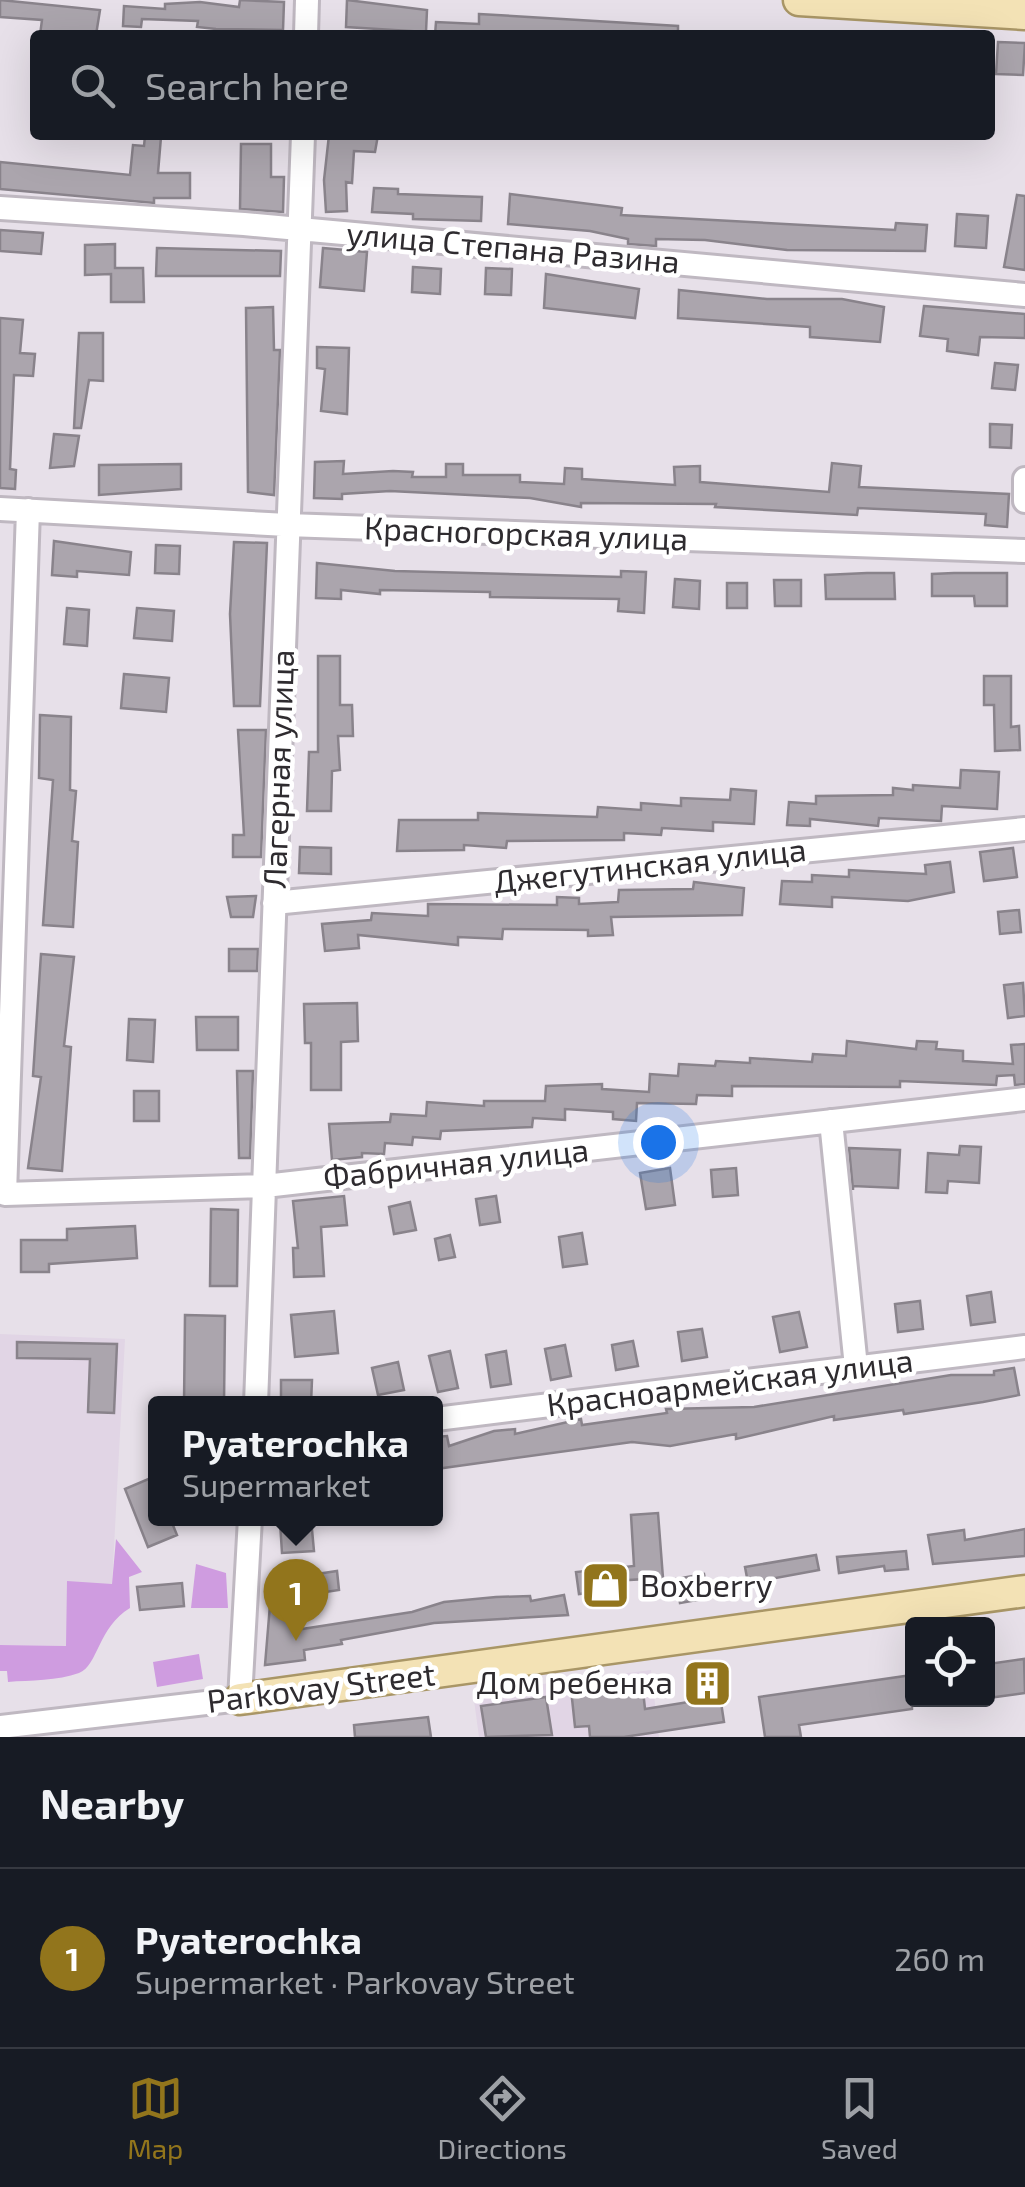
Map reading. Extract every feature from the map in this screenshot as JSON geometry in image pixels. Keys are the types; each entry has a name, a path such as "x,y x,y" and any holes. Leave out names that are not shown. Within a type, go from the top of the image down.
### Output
{"main road":[{"path":"799,0 1025,14"},
{"name":"Parkovay Street","path":"240,1699 1025,1591"}],"street":[{"path":"306,30 307,0"},
{"name":"Лагерная улица","path":"256,1396 303,140"},
{"name":"улица Степана Разина","path":"0,208 300,228 1025,295"},
{"path":"1025,479 1025,501"},
{"name":"Красногорская улица","path":"0,509 286,525 1025,552"},
{"name":"Фабричная улица","path":"28,510 4,1194 266,1186 1025,1100"},
{"name":"Джегутинская улица","path":"274,902 1025,829"},
{"path":"832,1122 856,1367"},
{"name":"Красноармейская улица","path":"443,1418 1025,1346"},
{"path":"240,1699 250,1526"},
{"name":"Parkovay Street","path":"0,1727 87,1727 240,1699"}],"shaded area":[{"path":"0,1334 125,1339 112,1585 67,1646 0,1645"},
{"path":"116,1539 142,1572 129,1577 130,1608 111,1625 90,1663 71,1676 8,1682 7,1671 0,1671 0,1645 66,1646 67,1581 112,1584"},
{"path":"196,1564 226,1573 228,1608 191,1608"},
{"path":"199,1654 203,1679 157,1687 153,1662"},
{"path":"651,1670 659,1737 479,1737 473,1693"}],"building":[{"path":"0,0 100,10 97,30 41,30 42,20 0,17"},
{"path":"240,0 284,2 283,30 216,29 197,27 198,21 142,19 141,27 123,26 124,6 165,9 165,4 200,2 239,7"},
{"path":"347,0 427,10 426,30 346,27"},
{"path":"479,14 678,26 678,30 435,30 436,22 479,24"},
{"path":"998,42 1025,43 1023,75 996,74"},
{"path":"145,140 161,140 158,173 190,173 190,198 154,198 154,203 0,189 0,162 130,175 133,145 144,146"},
{"path":"328,140 377,140 375,152 354,151 352,183 346,182 347,211 326,212 324,180"},
{"path":"241,144 271,144 271,177 284,177 283,212 240,209"},
{"path":"374,188 398,189 398,194 482,197 481,221 413,219 413,214 372,212"},
{"path":"510,194 622,208 621,215 895,230 896,223 927,225 925,251 787,250 705,240 656,239 656,246 628,244 628,239 590,231 508,224"},
{"path":"1017,195 1025,196 1025,270 1004,267"},
{"path":"957,214 988,216 986,248 955,246"},
{"path":"0,230 43,233 41,254 0,251"},
{"path":"115,244 115,268 143,268 144,302 111,302 111,274 85,275 85,245"},
{"path":"157,248 281,251 280,276 156,276"},
{"path":"323,248 367,252 364,291 320,287"},
{"path":"413,267 441,269 440,294 412,292"},
{"path":"486,268 512,269 511,295 485,294"},
{"path":"546,274 639,289 635,318 544,308"},
{"path":"679,290 767,299 842,299 884,307 880,342 810,337 810,327 678,318"},
{"path":"924,306 1025,314 1025,338 980,337 978,355 947,351 948,339 920,336"},
{"path":"273,307 274,350 280,350 274,495 248,492 246,308"},
{"path":"0,318 23,320 20,353 35,354 33,376 14,375 10,469 16,470 15,489 0,488"},
{"path":"79,333 103,333 103,381 89,380 81,428 74,428"},
{"path":"317,347 349,348 347,414 321,411 325,369 317,368"},
{"path":"995,363 1018,365 1015,390 992,388"},
{"path":"990,424 1012,425 1011,448 990,447"},
{"path":"54,434 79,436 74,466 50,468"},
{"path":"344,461 343,474 393,471 413,472 412,477 446,477 446,464 463,464 463,475 520,475 520,482 564,484 565,468 582,469 582,479 675,485 674,467 700,466 700,482 829,492 832,463 861,466 859,487 1009,494 1007,527 985,525 986,514 858,508 857,515 715,507 716,504 581,503 581,507 530,498 390,491 342,494 342,499 314,498 315,462"},
{"path":"181,464 181,489 99,495 99,465"},
{"path":"54,541 131,552 129,575 77,571 77,577 52,575"},
{"path":"234,542 267,543 260,706 234,706 230,614"},
{"path":"156,545 180,546 179,574 155,573"},
{"path":"317,563 395,571 621,577 621,571 646,572 644,613 618,611 619,599 490,597 490,592 380,590 380,594 341,590 341,599 316,598"},
{"path":"894,573 895,599 826,599 825,575"},
{"path":"1007,573 1007,606 975,606 974,596 932,596 932,574"},
{"path":"675,579 700,581 699,609 673,607"},
{"path":"774,580 801,580 801,606 775,606"},
{"path":"727,583 747,583 747,608 727,608"},
{"path":"67,608 89,610 87,646 64,644"},
{"path":"137,608 174,611 172,641 134,638"},
{"path":"318,656 340,656 340,705 352,705 353,736 338,736 340,770 332,771 331,811 307,811 309,752 318,752"},
{"path":"124,674 169,678 166,712 121,708"},
{"path":"984,676 1011,676 1011,727 1019,726 1020,750 995,751 994,705 984,705"},
{"path":"40,715 71,717 70,790 76,791 72,841 78,842 73,927 43,925 53,780 39,778"},
{"path":"238,730 266,730 261,857 233,857 233,835 244,835"},
{"path":"961,770 999,772 997,809 942,806 941,821 879,818 878,826 810,819 810,826 787,825 789,802 816,804 816,796 893,795 893,788 913,790 913,785 960,788"},
{"path":"731,789 756,791 754,824 713,822 713,831 662,828 661,835 624,833 624,840 507,841 506,848 464,845 464,850 397,851 399,820 478,820 478,813 597,817 598,807 641,810 641,803 681,806 681,798 730,800"},
{"path":"300,847 331,848 331,874 299,873"},
{"path":"1013,848 1017,877 984,881 980,852"},
{"path":"950,862 954,892 908,901 832,897 832,907 780,904 782,881 812,882 812,875 849,877 849,870 926,874 925,865"},
{"path":"694,882 744,888 742,915 611,917 613,935 588,936 588,930 503,929 502,939 458,937 458,945 358,935 359,948 325,951 322,924 371,920 372,913 428,916 428,904 557,905 557,897 579,898 579,904 618,902 619,890 693,889"},
{"path":"256,896 253,917 231,917 227,897"},
{"path":"1019,910 1021,932 1000,934 998,912"},
{"path":"229,949 258,949 257,971 229,971"},
{"path":"41,954 74,957 64,1046 71,1047 62,1171 28,1168 41,1077 33,1076"},
{"path":"1023,983 1025,1016 1008,1018 1004,985"},
{"path":"357,1003 358,1041 341,1042 341,1090 311,1090 311,1043 305,1043 304,1004"},
{"path":"196,1017 238,1017 238,1050 197,1050"},
{"path":"129,1019 155,1020 153,1062 127,1060"},
{"path":"847,1041 916,1049 917,1041 937,1042 936,1049 963,1051 963,1061 1013,1064 1011,1045 1025,1044 1025,1084 1015,1085 1014,1075 997,1076 996,1085 900,1081 900,1087 732,1086 732,1096 697,1095 696,1104 637,1103 636,1121 613,1119 613,1112 565,1109 565,1120 533,1118 532,1127 441,1131 440,1139 413,1137 412,1145 385,1143 384,1154 362,1153 362,1157 332,1160 329,1124 390,1122 391,1114 426,1116 427,1102 484,1106 484,1101 545,1101 546,1086 602,1084 602,1089 649,1092 650,1074 678,1076 679,1064 715,1066 716,1061 750,1063 750,1058 812,1062 813,1054 846,1056"},
{"path":"237,1071 253,1071 250,1158 239,1158"},
{"path":"134,1091 159,1091 159,1121 134,1121"},
{"path":"960,1146 981,1147 979,1183 948,1181 947,1193 926,1192 928,1153 959,1155"},
{"path":"849,1148 900,1150 898,1188 853,1186 853,1190"},
{"path":"670,1168 675,1205 646,1209 640,1173"},
{"path":"736,1168 738,1195 713,1197 711,1170"},
{"path":"344,1196 347,1225 321,1227 324,1276 294,1277 293,1248 298,1248 293,1201"},
{"path":"496,1196 500,1222 480,1225 476,1199"},
{"path":"410,1202 416,1230 394,1234 389,1207"},
{"path":"211,1209 238,1210 237,1286 210,1286"},
{"path":"135,1226 137,1258 49,1264 49,1272 21,1272 21,1240 67,1240 67,1229"},
{"path":"582,1233 587,1264 563,1267 559,1237"},
{"path":"450,1235 455,1257 439,1260 435,1239"},
{"path":"991,1292 995,1322 971,1325 967,1296"},
{"path":"920,1301 923,1329 898,1332 895,1304"},
{"path":"334,1311 338,1353 295,1357 291,1315"},
{"path":"799,1312 807,1347 780,1352 773,1317"},
{"path":"185,1315 225,1316 224,1396 184,1396"},
{"path":"702,1329 707,1357 682,1361 678,1332"},
{"path":"633,1341 638,1366 616,1370 612,1345"},
{"path":"17,1342 117,1344 114,1413 88,1412 90,1359 17,1358"},
{"path":"565,1345 571,1376 551,1380 545,1349"},
{"path":"450,1351 458,1388 438,1392 429,1356"},
{"path":"506,1351 511,1384 491,1387 486,1355"},
{"path":"398,1362 404,1390 378,1395 372,1368"},
{"path":"1014,1368 1019,1395 904,1414 903,1410 834,1420 834,1416 736,1439 736,1434 670,1446 632,1442 443,1468 443,1436 447,1436 449,1446 494,1431 515,1429 515,1434 581,1419 582,1425 667,1413 666,1409 754,1407 951,1375 994,1375 994,1371"},
{"path":"281,1380 312,1380 311,1396 281,1396"},
{"path":"148,1479 148,1526 173,1526 177,1535 148,1547 125,1489"},
{"path":"658,1513 663,1578 612,1581 613,1590 579,1594 576,1572 634,1566 631,1515"},
{"path":"280,1526 312,1526 314,1551 282,1553"},
{"path":"1025,1529 1025,1556 933,1564 928,1535 964,1530 965,1540"},
{"path":"906,1551 908,1569 885,1571 884,1566 839,1573 837,1557"},
{"path":"816,1555 819,1570 748,1583 745,1567"},
{"path":"337,1571 339,1590 299,1596 302,1629 412,1612 444,1602 496,1597 530,1596 531,1601 564,1595 568,1615 434,1623 341,1640 342,1644 304,1650 305,1660 265,1665 272,1581 311,1580 310,1575"},
{"path":"704,1574 708,1598 680,1603 676,1579"},
{"path":"182,1583 184,1606 140,1610 137,1587"},
{"path":"1024,1659 1025,1693 995,1697 995,1663"},
{"path":"715,1663 724,1722 624,1737 590,1737 589,1726 575,1727 571,1689 642,1681 645,1709 701,1700 695,1666"},
{"path":"905,1676 905,1707 912,1709 799,1725 801,1737 765,1737 759,1697"},
{"path":"546,1697 552,1735 486,1737 481,1706"},
{"path":"428,1717 431,1737 355,1737 354,1725"}],"place":[{"name":"Boxberry","path":"605,1586"},
{"name":"Pyaterochka","path":"296,1641"},
{"name":"Дом ребенка","path":"708,1683"}]}
